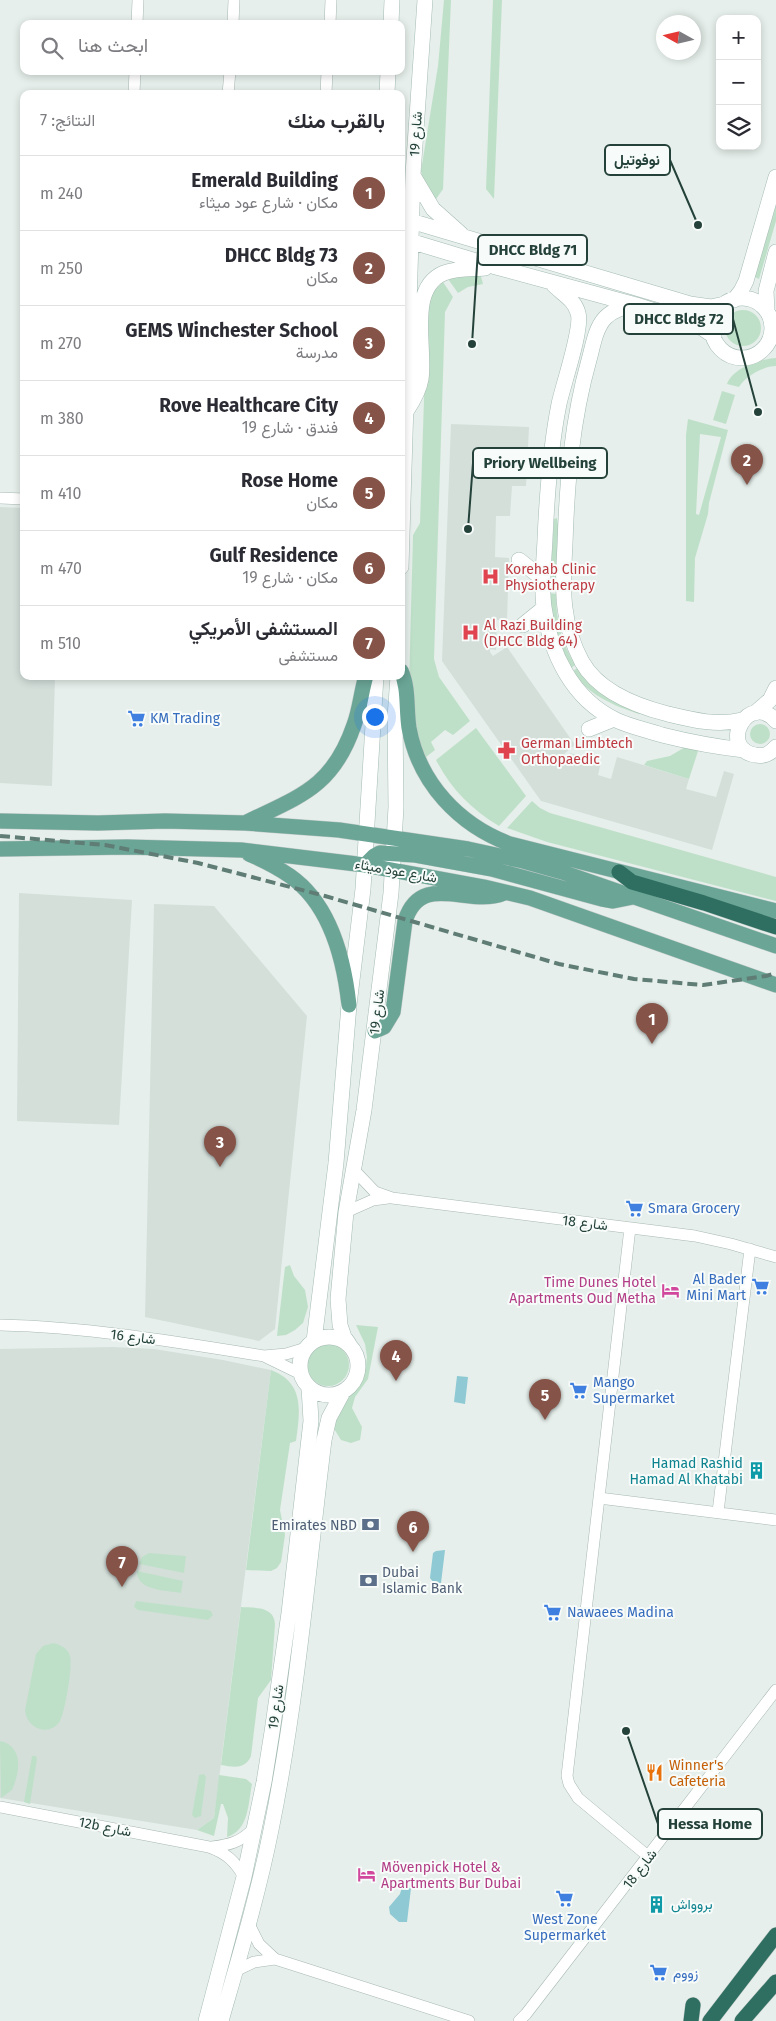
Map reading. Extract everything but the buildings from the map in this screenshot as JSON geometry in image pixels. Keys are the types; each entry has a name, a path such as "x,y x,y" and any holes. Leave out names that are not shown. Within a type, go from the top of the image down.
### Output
{"highway":[{"path":"619,872 632,882 712,905 776,928"},
{"path":"710,2021 776,1935"},
{"path":"742,2021 776,1982"},
{"path":"691,2021 694,2006"}],"main road":[{"path":"391,20 392,0"},
{"name":"شارع 19","path":"405,443 406,220 413,174 425,1"},
{"path":"387,90 388,75"},
{"path":"413,174 433,209 466,238"},
{"path":"776,177 746,281 741,291 714,318 714,336 720,348 732,356 746,358 768,350 772,324 766,292 776,252"},
{"path":"406,220 690,304 711,307 743,298 752,300 760,304 770,316"},
{"path":"406,240 496,267 636,305 696,324 714,336"},
{"path":"406,412 414,399 421,380 422,304 428,287 441,274 451,270 496,267"},
{"path":"551,282 575,305 579,317 578,330 560,396 552,448 543,580 544,608 549,633 565,674 589,702 614,719 637,728 690,742 711,747 744,750"},
{"path":"636,305 613,311 601,323 594,342 574,425 565,521 563,592 568,629 583,664 594,678 625,699 649,709 705,722 730,723 768,714 776,721"},
{"path":"552,448 556,448 562,454 559,510 565,521"},
{"path":"519,560 543,580"},
{"path":"523,625 544,608"},
{"path":"245,823 301,796 325,776 347,743 355,723 365,680"},
{"name":"شارع 19","path":"310,1344 335,1172 349,1005 365,865 376,680"},
{"name":"شارع 19","path":"349,1344 344,1337 338,1312 346,1212 375,1031 392,870 396,807 395,718 398,680"},
{"path":"404,680 409,729 414,747 436,791 462,818 493,838 510,844 776,911"},
{"path":"776,688 770,700 749,717 737,732 740,745 744,750 753,755 762,756 771,752 776,747"},
{"path":"589,729 614,719"},
{"path":"0,822 98,823 165,821 245,823 367,834 393,845 468,849 523,861 582,878 776,946"},
{"path":"365,865 374,856 393,845"},
{"name":"شارع عود ميثاء","path":"0,848 241,850 365,865 507,892 554,905 776,985"},
{"path":"241,850 291,876 309,892 329,926 340,956 347,985 349,1005"},
{"path":"375,1031 384,1027 393,1012 404,921 414,903 420,898 434,893 485,898 507,892"},
{"path":"323,1337 332,1337 341,1339 349,1344 354,1350 358,1366 354,1381 343,1392 334,1395 316,1392 305,1380 301,1359 310,1344 323,1337"},
{"name":"شارع 19","path":"206,2021 244,1877 264,1782 272,1732 311,1421 305,1380"},
{"name":"شارع 19","path":"221,2021 249,1924 271,1830 289,1724 327,1428 333,1409 343,1392"}],"street":[{"path":"137,20 138,0"},
{"path":"233,20 234,0"},
{"path":"330,20 331,0"},
{"path":"134,90 135,75"},
{"path":"228,90 230,75"},
{"path":"326,90 327,75"},
{"path":"0,498 20,499"},
{"name":"شارع 18","path":"354,1170 375,1192 392,1198 695,1236 776,1257"},
{"name":"شارع 18","path":"346,1212 373,1200 392,1198"},
{"path":"630,1228 567,1776 573,1792 578,1798 649,1858"},
{"path":"718,1512 750,1249"},
{"name":"شارع 16","path":"0,1325 94,1332 177,1342 264,1356 286,1354 310,1344"},
{"name":"شارع 16","path":"264,1356 305,1380"},
{"path":"599,1498 776,1520"},
{"name":"شارع 18","path":"519,2021 649,1858 776,1690"},
{"name":"12b شارع","path":"0,1807 209,1847 222,1852 233,1860 244,1877"},
{"name":"12b شارع","path":"209,1847 239,1841 253,1829"},
{"path":"249,1924 259,1944 275,1958 469,2021"},
{"path":"235,1971 254,1962 275,1958"}],"shaded area":[{"name":"Al Razi Building (DHCC Bldg 64)","path":"451,424 529,427 526,486 512,486 510,516 496,516 495,557 509,558 507,620 497,620 496,650 490,649 490,652 493,656 507,647 575,745 564,754 566,758 569,758 570,753 601,762 598,775 611,779 617,757 689,779 686,789 716,797 724,771 734,774 712,850 541,801 442,661"},
{"path":"0,507 20,508 20,680 55,680 52,786 0,783"},
{"path":"19,893 132,900 119,1125 17,1121"},
{"path":"154,904 214,906 307,1016 275,1329 259,1341 145,1317"},
{"path":"113,1347 154,1349 271,1370 214,1818 197,1830 0,1798 0,1349"}],"green space":[{"path":"444,0 451,0 443,189 434,202 424,184 421,171 438,66"},
{"path":"493,0 502,0 494,199 486,189"},
{"path":"776,205 776,221 759,279 755,277"},
{"path":"480,273 483,284 468,287 458,293 448,279"},
{"path":"443,282 453,297 445,312 434,659 439,677 470,721 453,735 445,730 431,742 435,750 426,757 418,739 409,686 413,535 420,523 427,306 434,291"},
{"path":"743,310 750,311 756,315 760,321 760,335 756,341 750,345 743,346 736,345 730,341 726,335 725,328 726,321 730,315 736,311"},
{"path":"776,358 776,366 755,372 739,387 727,384 735,373 748,365"},
{"path":"722,391 735,395 726,424 713,420"},
{"path":"688,419 728,430 709,503 708,514 695,558 694,602 686,601 686,435","holes":["700,434 721,437 699,515 696,514"]},
{"path":"557,518 559,532 556,587 550,587 554,519"},
{"path":"550,593 556,594 560,631 575,665 570,669 553,632"},
{"path":"577,668 641,708 639,714 610,703 594,693 572,672"},
{"path":"760,724 767,727 770,734 767,741 760,744 753,741 750,734 753,727"},
{"path":"476,728 526,796 499,826 479,813 463,798 448,780 436,760"},
{"path":"687,746 699,748 689,779 644,765 647,761 670,756"},
{"path":"532,801 550,813 776,877 776,901 547,842 507,828"},
{"path":"290,1265 294,1276 305,1290 308,1307 303,1323 286,1335 277,1336 285,1267"},
{"path":"356,1325 378,1327 368,1379 355,1397 352,1408 362,1427 360,1440 351,1443 341,1440 333,1427 339,1410 365,1372 367,1357 365,1344"},
{"path":"332,1344 340,1347 346,1353 349,1365 346,1377 340,1383 324,1386 316,1383 310,1377 307,1361 310,1353 316,1347"},
{"path":"271,1370 290,1382 298,1399 299,1409 296,1441 290,1443 280,1510 285,1535 281,1562 277,1568 271,1571 246,1570"},
{"path":"149,1553 186,1556 184,1573 139,1564 142,1557"},
{"path":"137,1571 183,1581 181,1593 147,1586 138,1578"},
{"path":"136,1601 208,1610 213,1615 208,1620 138,1610 134,1607"},
{"path":"241,1607 258,1608 267,1611 274,1618 275,1624 271,1680 258,1698 251,1756 242,1766 234,1767 221,1765"},
{"path":"53,1643 64,1647 68,1651 71,1661 64,1708 60,1721 50,1729 44,1730 29,1722 25,1710 36,1654 43,1646"},
{"path":"0,1741 13,1748 18,1761 17,1775 12,1790 1,1798"},
{"path":"32,1756 36,1756 37,1759 30,1804 24,1802"},
{"path":"204,1774 206,1777 201,1816 195,1818 192,1815 199,1775"},
{"path":"219,1775 246,1779 252,1784 244,1822 240,1829 227,1837 228,1818 223,1804 221,1804 214,1836 197,1830 214,1818"}],"water":[{"path":"457,1376 468,1377 465,1404 454,1402"},
{"path":"445,1550 441,1583 434,1583 430,1578 433,1553"},
{"path":"402,1887 411,1888 407,1922 399,1922 390,1914 389,1907 400,1894"}],"railway":[{"path":"0,836 105,845 198,863 325,896 559,964 634,979 703,985 776,973"}],"place":[{"name":"نوفوتيل","path":"698,225"},
{"name":"DHCC Bldg 71","path":"472,344"},
{"name":"DHCC Bldg 72","path":"758,412"},
{"name":"DHCC Bldg 73","path":"747,485"},
{"name":"Priory Wellbeing","path":"468,529"},
{"name":"Korehab Clinic Physiotherapy","path":"491,577"},
{"name":"Al Razi Building (DHCC Bldg 64)","path":"470,633"},
{"name":"KM Trading","path":"136,718"},
{"name":"German Limbtech Orthopaedic","path":"507,751"},
{"name":"Emerald Building","path":"652,1044"},
{"name":"GEMS Winchester School","path":"220,1167"},
{"name":"Smara Grocery","path":"634,1208"},
{"name":"Al Bader Mini Mart","path":"760,1287"},
{"name":"Time Dunes Hotel Apartments Oud Metha","path":"670,1290"},
{"name":"Rove Healthcare City","path":"396,1381"},
{"name":"Mango Supermarket","path":"579,1390"},
{"name":"Rose Home","path":"545,1420"},
{"name":"Hamad Rashid Hamad Al Khatabi","path":"757,1471"},
{"name":"Emirates NBD","path":"371,1525"},
{"name":"Gulf Residence","path":"413,1552"},
{"name":"Dubai Islamic Bank","path":"368,1580"},
{"name":"المستشفى الأمريكي","path":"122,1587"},
{"name":"Nawaees Madina","path":"553,1612"},
{"name":"Hessa Home","path":"626,1731"},
{"name":"Winner's Cafeteria","path":"655,1773"},
{"name":"Mövenpick Hotel & Apartments Bur Dubai","path":"367,1875"},
{"name":"West Zone Supermarket","path":"565,1899"},
{"name":"بروواش","path":"657,1904"},
{"name":"زووم","path":"659,1973"}]}
